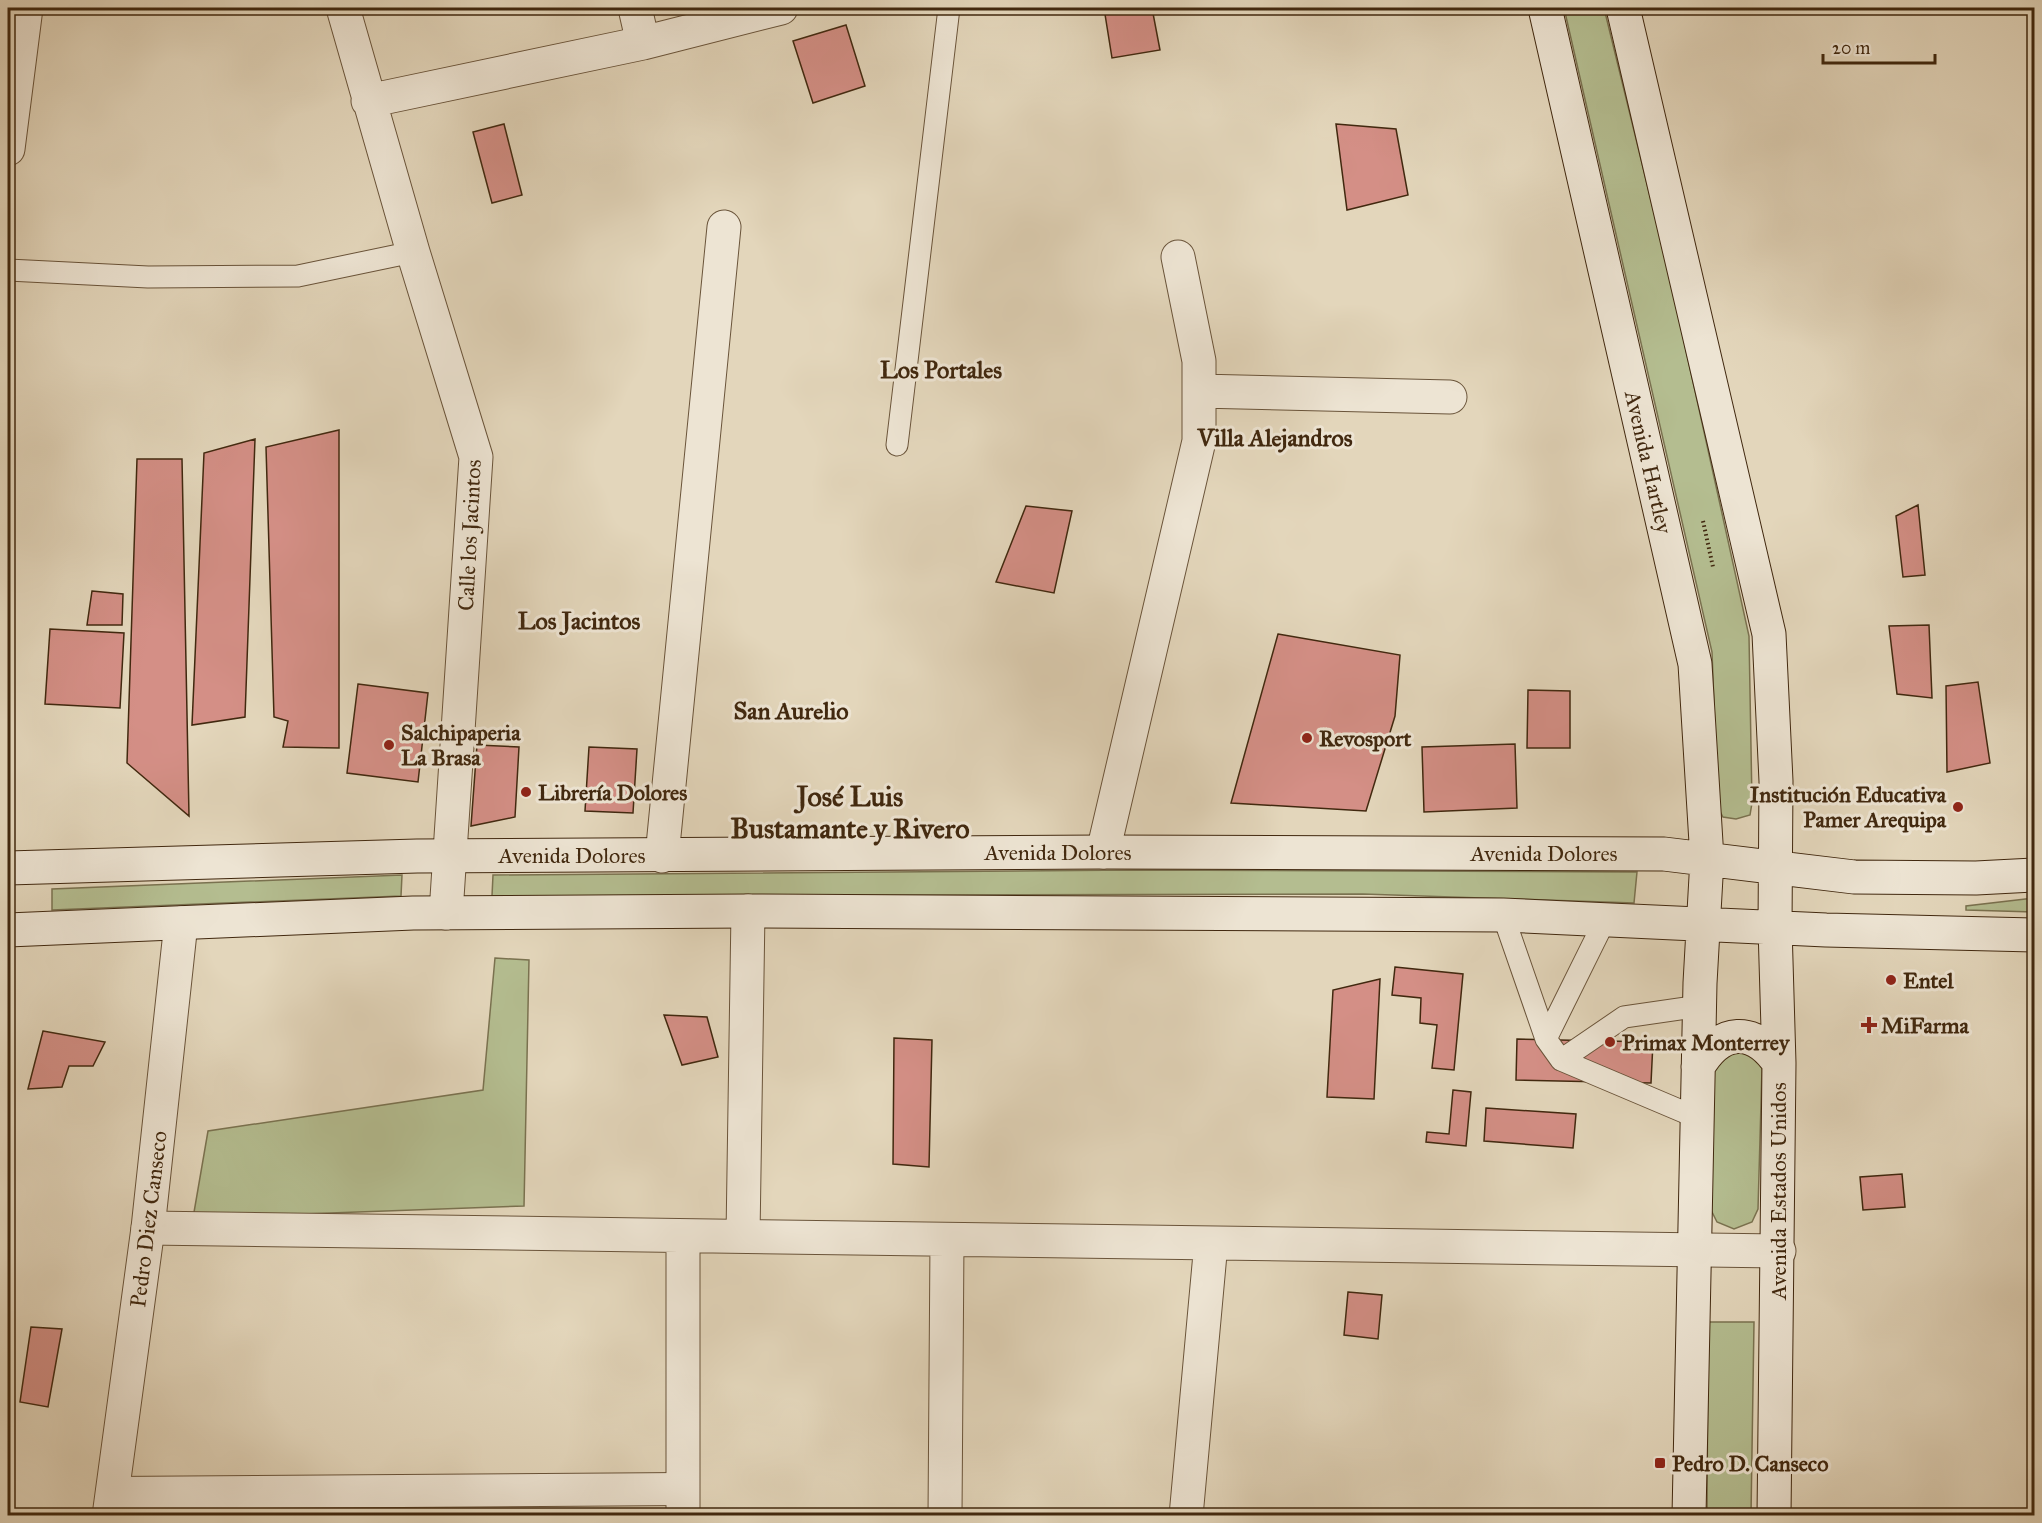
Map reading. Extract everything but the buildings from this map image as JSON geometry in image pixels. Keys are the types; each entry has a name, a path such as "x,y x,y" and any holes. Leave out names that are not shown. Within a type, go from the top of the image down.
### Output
{"main road":[{"path":"8,149 26,8"},
{"name":"Calle los Jacintos","path":"343,8 412,252 476,457 446,913"},
{"path":"634,8 643,43"},
{"path":"368,101 643,43 781,8"},
{"name":"Avenida Hartley","path":"1545,8 1695,664 1707,859 1704,923"},
{"path":"1623,8 1769,634 1776,781 1776,867"},
{"path":"662,855 724,227"},
{"path":"1103,852 1200,441 1199,361 1179,257"},
{"path":"1199,391 1450,397"},
{"name":"Avenida Dolores","path":"8,868 449,856 1103,852 1664,854 1854,877 1977,878 2034,874"},
{"name":"Avenida Estados Unidos","path":"1774,1515 1779,1251 1776,867"},
{"path":"743,1236 748,911"},
{"path":"8,930 446,913 748,911 1503,915 2034,935"},
{"name":"Pedro Diez Canseco","path":"111,1504 148,1228 181,923"},
{"path":"1689,1515 1698,1067 1704,923"},
{"path":"1698,1067 1709,1049 1727,1037 1748,1037 1767,1046 1779,1063"},
{"path":"148,1228 1779,1251"},
{"path":"683,1236 683,1502"},
{"path":"945,1515 947,1240"},
{"path":"1186,1515 1210,1243"}],"street":[{"path":"111,1504 683,1502"}],"lane":[{"path":"897,445 949,8"},
{"path":"8,270 148,277 298,276 412,252"},
{"path":"1503,915 1546,1039 1561,1060 1698,1118"},
{"path":"1546,1039 1605,920"},
{"path":"1561,1060 1624,1017 1700,1006"}],"green space":[{"path":"1564,8 1604,8 1671,282 1749,636 1752,803 1750,815 1736,819 1723,817 1718,808 1712,652"},
{"path":"1134,870 1637,872 1634,903 1363,894 492,896 493,875"},
{"path":"402,875 401,896 52,910 52,889"},
{"path":"2034,898 2034,912 1966,910 1966,906"},
{"path":"495,958 529,960 524,1206 193,1218 208,1131 483,1090"},
{"path":"1747,1048 1762,1068 1758,1209 1752,1222 1734,1229 1717,1222 1710,1208 1712,1070 1717,1054"},
{"path":"1708,1322 1754,1322 1751,1515 1707,1516"}],"place":[{"name":"Revosport","path":"1307,738"},
{"name":"Salchipaperia La Brasa","path":"389,745"},
{"name":"Librería Dolores","path":"526,792"},
{"name":"Institución Educativa Pamer Arequipa","path":"1958,807"},
{"name":"Entel","path":"1891,980"},
{"name":"MiFarma","path":"1869,1025"},
{"name":"Primax Monterrey","path":"1610,1042"},
{"name":"Pedro D. Canseco","path":"1660,1463"}],"district":[{"name":"Los Portales","path":"941,370"},
{"name":"Villa Alejandros","path":"1275,438"},
{"name":"Los Jacintos","path":"579,621"},
{"name":"San Aurelio","path":"791,711"},
{"name":"José Luis Bustamante y Rivero","path":"850,812"}]}
